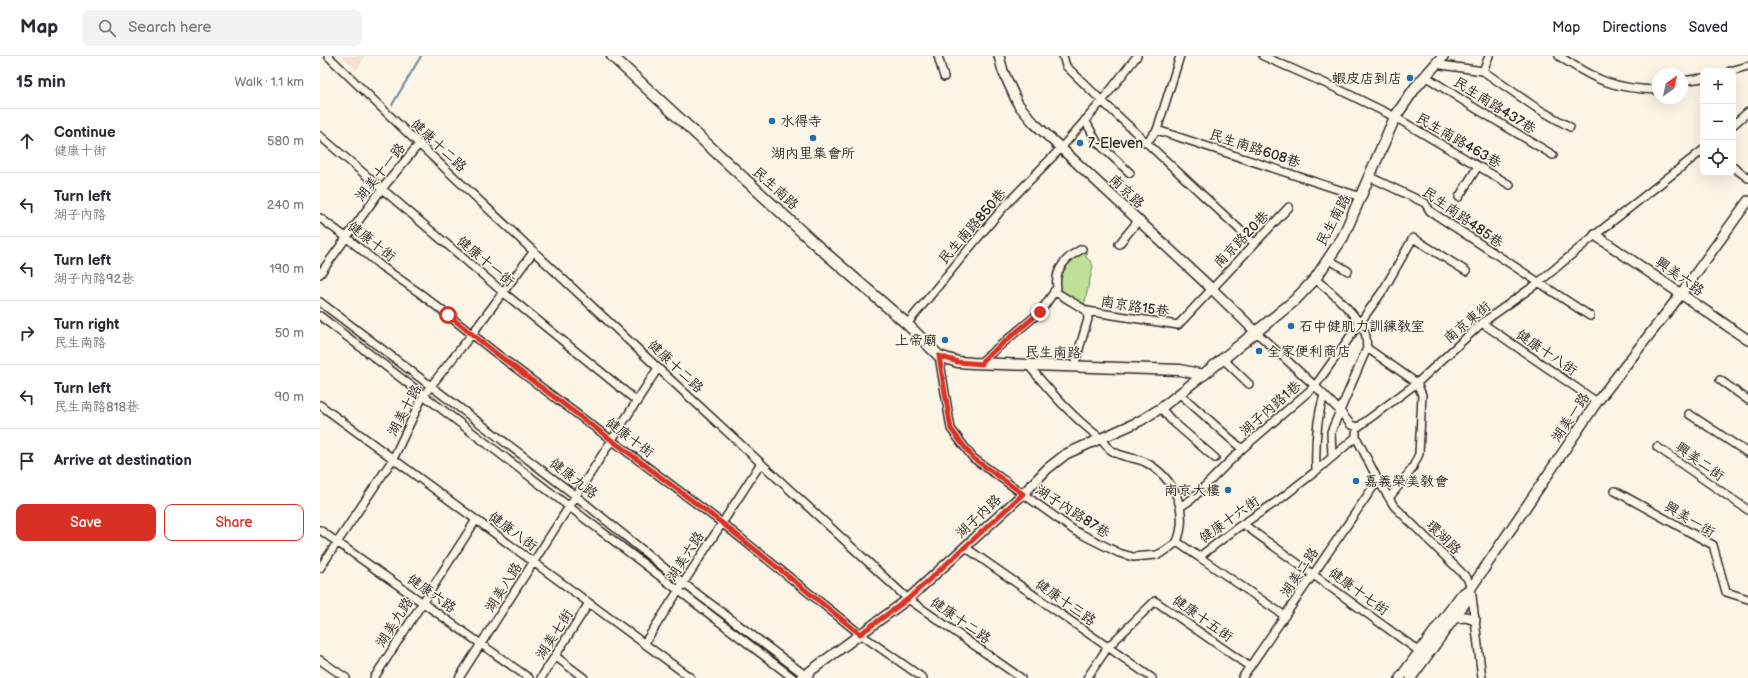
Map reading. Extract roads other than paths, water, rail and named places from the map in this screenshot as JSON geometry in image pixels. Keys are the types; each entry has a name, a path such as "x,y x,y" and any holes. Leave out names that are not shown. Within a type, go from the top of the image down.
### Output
{"main road":[{"name":"民生南路","path":"612,56 814,243 907,324 939,356 958,362 982,364 1180,370 1203,375 1294,301 1315,279 1343,237 1395,117 1425,76 1443,56"}],"street":[{"name":"健康十二路","path":"328,56 419,144 658,368 908,599 1021,678"},
{"path":"938,56 944,77"},
{"name":"南京路","path":"999,56 1002,70 1018,104 1034,123 1256,332"},
{"path":"1063,56 1066,66 1146,143 1254,243"},
{"name":"民生南路850巷","path":"907,324 1003,208 1061,148 1102,101 1138,56"},
{"path":"1146,143 1157,130 1180,56"},
{"name":"民生南路463巷","path":"1263,56 1338,89 1395,117 1510,185"},
{"path":"1483,71 1489,56"},
{"path":"1559,56 1589,76 1611,84 1633,89 1652,90"},
{"path":"1435,64 1483,71 1536,107 1570,127"},
{"path":"1736,69 1748,66"},
{"name":"民生南路437巷","path":"1425,76 1552,155"},
{"path":"1688,79 1700,78"},
{"path":"1736,122 1748,112"},
{"path":"1085,120 1097,142 1130,173"},
{"name":"民生南路608巷","path":"1157,130 1361,197"},
{"name":"健康十一街","path":"320,136 381,190 504,293 638,402"},
{"name":"湖美十一路","path":"320,274 381,190 419,144"},
{"name":"南京東街","path":"1356,427 1363,424 1417,383 1482,323 1538,283 1595,235 1700,152"},
{"path":"1459,197 1478,166"},
{"path":"1736,169 1748,178"},
{"name":"民生南路485巷","path":"1370,177 1425,204 1430,211 1590,316"},
{"name":"湖美一路","path":"1400,678 1423,654 1465,597 1597,402 1682,294 1748,201"},
{"name":"南京路20巷","path":"1211,288 1288,207"},
{"name":"健康十街","path":"320,218 381,266 421,294 722,523 860,634 923,678"},
{"path":"1119,244 1138,221"},
{"name":"興美六路","path":"1595,235 1748,340"},
{"name":"湖子內路1巷","path":"1180,507 1192,499 1242,449 1315,386 1360,325 1384,289 1413,238 1466,271"},
{"path":"982,364 983,360 1040,312 1057,288 1055,278 1062,266 1071,255 1082,249"},
{"name":"湖美十路","path":"320,568 393,459 424,396 431,385 504,293 534,251"},
{"path":"1328,259 1348,272"},
{"path":"1315,279 1337,297 1360,325 1365,334 1367,348 1331,432 1332,456"},
{"name":"南京路15巷","path":"1054,291 1087,311 1178,325 1211,288"},
{"name":"健康九路","path":"320,302 576,496 684,583 805,677"},
{"name":"南京路15巷","path":"1074,366 1088,319 1087,311"},
{"path":"320,316 793,678"},
{"name":"健康十八街","path":"1482,323 1597,402"},
{"path":"1256,332 1315,386 1340,411 1351,425 1356,427"},
{"path":"1367,348 1417,383 1422,395 1418,454 1412,469 1389,498"},
{"name":"湖子內路87巷","path":"939,356 951,429 973,458 1075,531 1119,554 1134,557 1157,555 1176,542"},
{"path":"1223,358 1249,384"},
{"path":"1028,366 1069,412 1089,432 1099,438 1111,451 1145,462 1161,474 1179,498 1182,525 1176,542 1199,557"},
{"name":"湖美八路","path":"459,678 638,402 658,368"},
{"name":"湖子內路","path":"805,677 908,599 1023,494 1047,469 1066,454 1140,420 1161,408 1203,375"},
{"path":"1720,380 1748,400"},
{"name":"湖子內路1巷","path":"1180,394 1242,449"},
{"path":"1316,471 1315,448 1317,427 1324,395"},
{"name":"健康八街","path":"320,405 691,678"},
{"path":"1161,408 1171,420 1215,458"},
{"path":"1689,414 1748,453"},
{"name":"環湖路","path":"1356,427 1356,437 1378,480 1394,506 1467,578 1471,588 1482,678"},
{"name":"健康十六街","path":"1285,616 1199,557 1243,524 1279,500 1356,437"},
{"name":"興美二街","path":"1657,447 1748,510"},
{"name":"湖美六路","path":"644,644 761,463"},
{"name":"湖美二路","path":"1242,678 1378,480"},
{"name":"興美一街","path":"1615,491 1713,545 1726,592 1748,599"},
{"name":"湖美九路","path":"374,678 476,520"},
{"name":"健康十七街","path":"1243,524 1423,654"},
{"name":"健康六路","path":"320,530 530,678"},
{"name":"健康十三路","path":"965,547 1152,678"},
{"path":"1411,678 1423,654 1455,618 1465,597"},
{"name":"健康十五街","path":"1108,647 1155,601 1250,667"},
{"name":"湖美七街","path":"541,678 589,603"},
{"path":"1455,618 1466,617 1475,620"},
{"path":"1087,678 1108,647"},
{"path":"555,656 584,678"},
{"path":"320,660 346,678"}],"waterway":[{"path":"392,105 421,56"}],"place":[{"name":"蝦皮店到店","path":"1410,78"},
{"name":"水得寺","path":"772,121"},
{"name":"湖內里集會所","path":"813,138"},
{"name":"7-Eleven","path":"1080,143"},
{"name":"石中健肌力訓練教室","path":"1291,326"},
{"name":"上帝廟","path":"945,340"},
{"name":"全家便利商店","path":"1259,351"},
{"name":"嘉義榮美教會","path":"1356,481"},
{"name":"南京大樓","path":"1228,490"}]}
